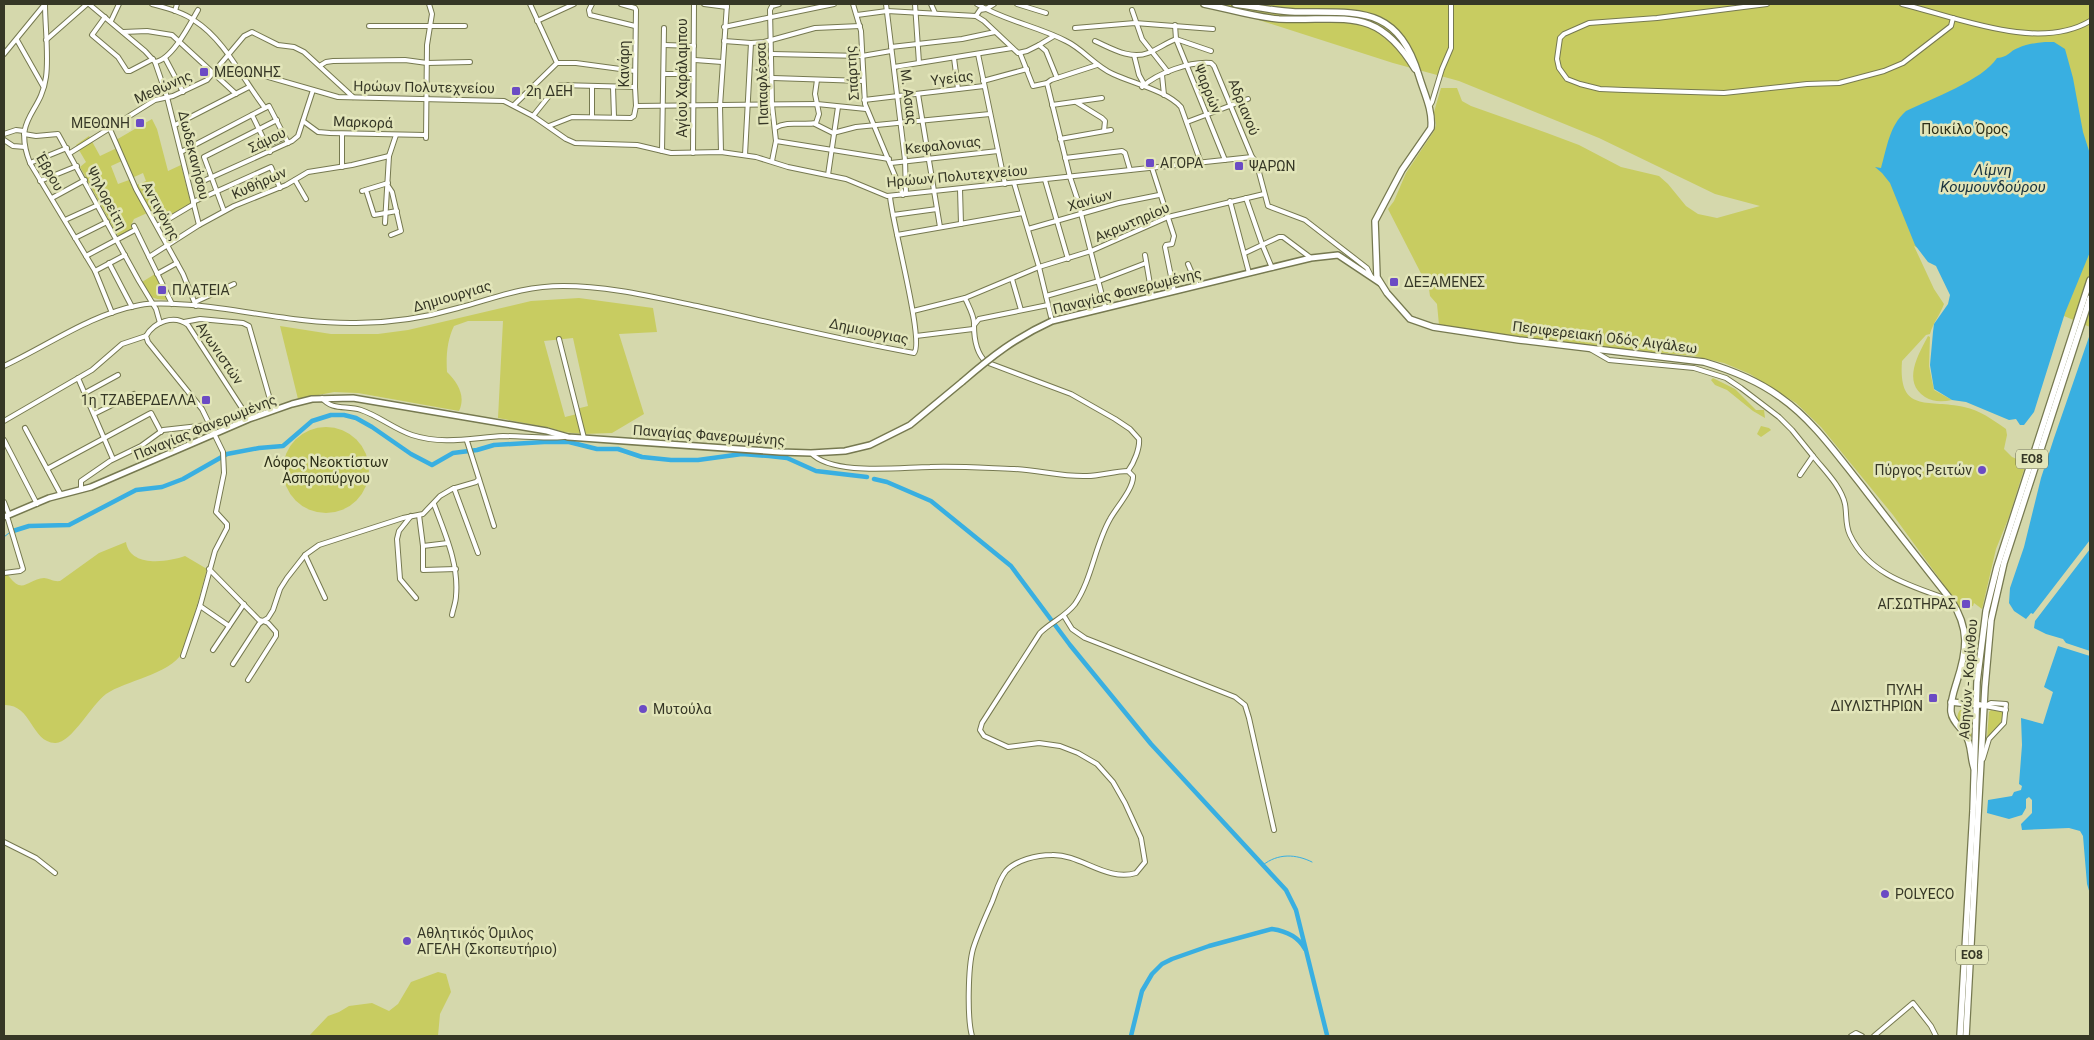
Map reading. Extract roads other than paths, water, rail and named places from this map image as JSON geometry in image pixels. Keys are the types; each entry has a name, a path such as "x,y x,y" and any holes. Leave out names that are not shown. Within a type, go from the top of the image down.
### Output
{"highway":[{"name":"Περιφερειακή Οδός Αιγάλεω","path":"1204,4 1260,17 1362,21 1382,30 1396,41 1406,53 1418,76"},
{"name":"Περιφερειακή Οδός Αιγάλεω","path":"1235,4 1293,12 1342,11 1370,17 1391,29 1405,43 1414,60 1432,121 1428,134 1402,170 1375,221 1376,268 1381,284 1405,315 1420,324 1519,340 1704,362 1743,375 1780,397 1809,423 1833,450 1951,600 1961,619 1966,647 1951,702"},
{"name":"Αθηνών - Κορίνθου","path":"1960,1036 1981,640 1991,588 2090,280"},
{"name":"Αθηνών - Κορίνθου","path":"1966,1036 1989,638 2000,577 2090,298"},
{"path":"1974,768 1969,741 1951,715 1951,702 1985,706"}],"main road":[{"name":"Παναγίας Φανερωμένης","path":"7,516 61,495 82,490 273,410 322,398 353,398 584,438 811,453 858,449 880,441 918,420 1003,347 1027,332 1052,321 1311,258 1338,255 1381,284"}],"street":[{"path":"4,54 45,4"},
{"name":"Έβρου","path":"45,4 46,76 24,132 25,147 30,163 95,271 112,312"},
{"name":"Δωδεκανήσου","path":"88,4 111,21 154,61 175,125 199,225"},
{"path":"45,40 88,4"},
{"path":"111,21 119,4"},
{"path":"152,4 175,11 193,19 202,26 228,55 265,108"},
{"path":"175,11 178,4"},
{"path":"427,99 429,27 432,14 430,4"},
{"path":"530,4 557,63"},
{"path":"538,21 574,4"},
{"path":"592,4 589,10 590,14 597,18 635,26"},
{"name":"Κανάρη","path":"614,117 631,118 634,116 636,106 635,8 621,4"},
{"name":"Αγίου Χαράλαμπου","path":"693,153 694,4"},
{"path":"704,4 727,5 720,106 721,152"},
{"name":"Παπαφλέσσα","path":"772,161 776,141 772,105 773,78 770,10 772,6 778,4"},
{"path":"724,27 834,4"},
{"name":"Σπάρτης","path":"853,4 860,26 866,109 876,125 904,194"},
{"name":"Μ. Ασιας","path":"886,4 905,160 904,194"},
{"path":"915,4 919,63"},
{"path":"931,4 935,13"},
{"path":"978,4 1020,24 1070,43 1097,65 1112,74 1164,95 1181,107 1201,163"},
{"path":"976,16 980,10 994,4"},
{"path":"1017,4 1046,14"},
{"path":"1429,107 1451,48 1451,4"},
{"path":"1767,4 1583,25 1564,34 1560,38 1557,59 1559,68 1567,79 1600,89 1724,92 1839,83 1884,71 1903,63 1951,26 1953,18"},
{"path":"1902,4 1992,29 2017,32 2061,31 2078,28 2090,22"},
{"path":"105,17 92,35 118,57 127,71 130,72 165,58 178,42 198,10"},
{"path":"1132,10 1142,39 1168,72"},
{"path":"857,15 887,11 935,13 944,16 976,16 1020,53 1033,86 1047,83 1056,78 1097,65"},
{"path":"1075,28 1135,23 1213,29"},
{"name":"Ψαρρών","path":"1175,25 1176,39 1225,160"},
{"path":"369,26 465,26"},
{"path":"724,41 751,43 772,40 815,28 860,26"},
{"path":"662,151 664,28"},
{"path":"123,32 147,31 168,34 175,38 213,74 232,88 236,94"},
{"name":"Μεθώνης","path":"70,153 108,127 155,100 183,92 207,80 244,36 252,32 278,44 298,49 321,65 338,85 354,97"},
{"path":"772,54 862,56 891,49 962,39 995,32"},
{"path":"1020,53 1054,36"},
{"path":"1095,40 1119,52 1134,55 1152,51 1176,39 1185,40 1211,51"},
{"path":"17,40 43,86"},
{"path":"746,155 751,43"},
{"path":"664,45 694,46"},
{"path":"1038,45 1046,51 1056,78"},
{"path":"894,67 1012,48"},
{"path":"978,54 1005,184"},
{"path":"1134,55 1143,85"},
{"path":"165,58 183,92"},
{"path":"954,58 958,89"},
{"path":"321,65 333,61 405,60 427,63 470,62"},
{"path":"695,60 722,62"},
{"path":"514,105 557,63 589,64 635,72"},
{"name":"Αδριανού","path":"1187,66 1207,63 1214,66 1252,157"},
{"path":"1143,85 1168,72 1187,66"},
{"name":"Ηρώων Πολυτεχνείου","path":"237,68 338,97 496,100 514,105 575,143 637,145 662,151 721,152 746,155 772,161 780,165 846,179 884,196 1252,157"},
{"name":"Υγείας","path":"864,100 958,89 1027,69"},
{"path":"664,74 693,74"},
{"path":"1162,75 1164,95"},
{"path":"773,78 863,82"},
{"path":"815,124 818,121 819,114 815,94 817,80"},
{"path":"1047,83 1105,307"},
{"path":"533,116 557,86 560,85 635,87"},
{"path":"592,86 592,117"},
{"path":"175,125 249,87"},
{"path":"549,126 572,117 614,117 613,87"},
{"name":"Σάμου","path":"201,182 270,152 298,136 313,90"},
{"path":"918,94 940,227"},
{"path":"1052,105 1102,98"},
{"name":"Μαρκορά","path":"303,121 318,132 426,136 427,99"},
{"path":"1187,122 1206,113 1248,99"},
{"path":"1074,101 1105,121 1104,132"},
{"path":"636,106 817,104 866,109"},
{"path":"181,152 269,106 278,120 288,143"},
{"path":"828,175 838,107"},
{"path":"774,128 788,124 815,124 829,132 876,125 990,114"},
{"path":"252,115 270,152"},
{"path":"224,211 204,159 205,155 278,120"},
{"name":"Αντιγόνης","path":"108,127 136,189 176,263 195,304"},
{"path":"4,134 16,130 24,132"},
{"path":"1060,139 1111,130"},
{"name":"Ψηλορείτη","path":"24,132 36,136 58,134 156,309 160,323"},
{"path":"342,134 342,167"},
{"path":"386,223 389,156 396,135"},
{"path":"267,145 285,137"},
{"path":"4,140 13,146 25,147"},
{"path":"776,141 890,161"},
{"path":"30,163 67,148"},
{"path":"1065,158 1122,150 1126,153 1130,170"},
{"name":"Κεφαλονιας","path":"890,161 998,151"},
{"name":"Κυθήρων","path":"149,257 224,211 280,188 308,172 342,167 389,156"},
{"path":"1252,157 1256,161 1268,206 1305,220 1368,268 1371,276"},
{"path":"40,180 77,166"},
{"path":"156,226 217,191 271,168 280,188"},
{"path":"1152,168 1159,195 1174,236 1173,242 1165,247 1174,291"},
{"path":"52,198 85,180"},
{"path":"295,180 306,199"},
{"path":"1045,180 1068,259"},
{"path":"1014,183 1039,267 1052,321"},
{"path":"388,184 364,191 374,215 397,211"},
{"path":"388,184 397,211 400,231 391,235"},
{"path":"960,189 960,224"},
{"name":"Ακρωτηρίου","path":"913,311 965,298 1039,267 1091,251 1168,217 1264,194"},
{"name":"Χανίων","path":"1028,229 1159,195"},
{"path":"890,196 913,311 916,336 974,326 979,319 1048,305"},
{"path":"1246,198 1272,268"},
{"path":"1230,202 1249,273"},
{"path":"65,220 98,205"},
{"path":"894,215 937,209"},
{"path":"897,234 1023,213"},
{"path":"75,238 107,222"},
{"path":"86,256 117,240 134,228 172,304"},
{"path":"1245,253 1276,238 1283,237 1311,258"},
{"path":"95,271 125,255"},
{"path":"1145,255 1152,296"},
{"path":"109,263 132,307"},
{"path":"157,274 176,263"},
{"path":"1046,296 1098,281 1146,263"},
{"path":"1188,264 1197,286"},
{"path":"1012,279 1021,310"},
{"path":"195,304 234,284"},
{"name":"Δημιουργιας","path":"4,366 112,312 151,303 195,304 320,322 375,323 403,321 458,308 516,290 535,287 589,286 661,299 914,352 917,349 916,336"},
{"path":"811,453 823,462 889,470 928,467 1015,469 1078,476 1100,476 1128,470 1133,464 1140,439 1115,419 1066,392 986,362 979,356 974,326 965,298"},
{"path":"184,322 200,319 243,323 249,326 273,410"},
{"name":"Αγωνιστών","path":"160,323 177,320 184,322 193,331 249,419"},
{"path":"4,422 102,362 115,348 146,336 150,329 160,323"},
{"path":"146,336 148,342 202,410 223,452 224,458 224,473 216,512 227,524 227,528 215,551 200,606 183,656"},
{"path":"559,339 584,438"},
{"path":"1588,348 1609,360 1694,368 1726,378 1760,401 1792,430 1842,496 1850,534 1866,558 1883,573 1900,583 1951,600"},
{"path":"85,393 118,375"},
{"path":"78,378 113,459"},
{"path":"94,414 134,394"},
{"path":"322,398 326,404 334,407 358,409 411,435 441,441 467,441 505,436 536,439 566,436"},
{"path":"46,469 151,413 161,432"},
{"path":"82,490 81,481 113,459 141,446 161,432 208,425"},
{"path":"25,428 61,495"},
{"path":"4,440 36,504"},
{"path":"467,441 494,526"},
{"path":"1800,476 1813,456"},
{"path":"972,1036 969,1012 973,949 999,884 1008,869 1032,858 1052,855 1063,855 1120,875 1136,873 1145,862 1141,838 1125,803 1109,776 1097,764 1078,753 1060,746 1039,743 1008,747 984,736 980,730 982,723 1009,679 1040,633 1050,623 1064,616 1079,597 1109,520 1132,484 1134,476 1128,470"},
{"path":"233,664 263,621 268,618 273,610 280,589 305,555 319,545 411,516 423,514 440,496 454,488 476,482 479,478"},
{"path":"454,488 478,553"},
{"path":"4,502 23,568 20,571 4,573"},
{"path":"434,504 456,569 457,594 452,615"},
{"path":"419,515 423,546 423,570 456,569"},
{"path":"411,516 397,535 400,579 416,598"},
{"path":"398,520 402,522 403,526"},
{"path":"423,546 448,543"},
{"path":"305,555 325,598"},
{"path":"209,569 259,620 273,628 276,636 248,680"},
{"path":"213,650 244,604"},
{"path":"200,606 229,626"},
{"path":"1064,616 1072,629 1085,638 1221,691 1243,702 1249,718 1274,830"},
{"path":"1982,764 1989,739 2004,724 2006,710 2006,704 1991,703 1985,706"},
{"path":"1985,706 2006,710"},
{"path":"4,842 36,858 55,874"},
{"path":"1874,1036 1913,1003 1931,1026 1936,1036"},
{"path":"1851,1036 1856,1033 1862,1036"}],"water":[{"name":"Λίμνη Κουμουνδούρου","path":"2054,42 2065,49 2073,78 2083,132 2090,154 2090,252 2065,313 2034,412 2024,425 2020,425 2016,419 2009,420 1966,402 1952,400 1934,389 1930,365 1934,324 1948,304 1950,295 1936,266 1928,262 1915,245 1890,183 1875,167 1881,168 1892,130 1906,111 1969,81 1990,66 1997,58 2004,57 2015,50 2034,43"},
{"path":"2090,334 2090,540 2033,614 2031,613 2026,619 2014,611 2009,603 2010,588 2024,547 2041,478"},
{"path":"2090,549 2090,651 2066,643 2063,639 2034,628 2035,621"},
{"path":"2058,646 2090,656 2090,894 2087,884 2083,836 2080,831 2069,828 2022,830 2021,824 2032,813 2032,800 2029,797 2026,799 2026,808 2022,815 2009,819 1987,813 1988,800 2012,796 2014,792 2021,790 2022,786 2019,784 2022,745 2021,718 2043,724 2053,692 2044,687"}],"waterway":[{"path":"13,531 29,526 69,525 136,490 162,487 183,479 227,454 283,446 312,421 331,415 344,415 356,418 411,454 432,465 453,453 477,450 494,445 569,442 597,449 618,449 642,457 671,460 698,460 742,454 787,458 816,471 867,477"},
{"path":"874,479 887,482 931,501 1011,566 1070,645 1151,744 1286,890 1296,910 1327,1035"},
{"path":"4,537 9,533"},
{"path":"1263,865 1275,858 1287,856 1300,857 1312,862"},
{"path":"1131,1036 1142,991 1152,974 1162,964 1209,946 1272,929 1291,935 1305,949"}],"place":[{"name":"ΜΕΘΩΝΗΣ","path":"204,72"},
{"name":"2η ΔΕΗ","path":"516,91"},
{"name":"ΜΕΘΩΝΗ","path":"140,123"},
{"name":"ΑΓΟΡΑ","path":"1150,163"},
{"name":"ΨΑΡΩΝ","path":"1239,166"},
{"name":"ΔΕΞΑΜΕΝΕΣ","path":"1394,282"},
{"name":"ΠΛΑΤΕΙΑ","path":"162,290"},
{"name":"1η ΤΖΑΒΕΡΔΕΛΛΑ","path":"206,400"},
{"name":"Πύργος Ρειτών","path":"1982,470"},
{"name":"ΑΓ.ΣΩΤΗΡΑΣ","path":"1966,604"},
{"name":"ΠΥΛΗ ΔΙΥΛΙΣΤΗΡΙΩΝ","path":"1933,698"},
{"name":"Μυτούλα","path":"643,709"},
{"name":"POLYECO","path":"1885,894"},
{"name":"Αθλητικός Όμιλος ΑΓΕΛΗ (Σκοπευτήριο)","path":"407,941"}],"park label":[{"name":"Ποικίλο Όρος","path":"1965,129"},
{"name":"Λόφος Νεοκτίστων Ασπροπύργου","path":"326,470"}]}
